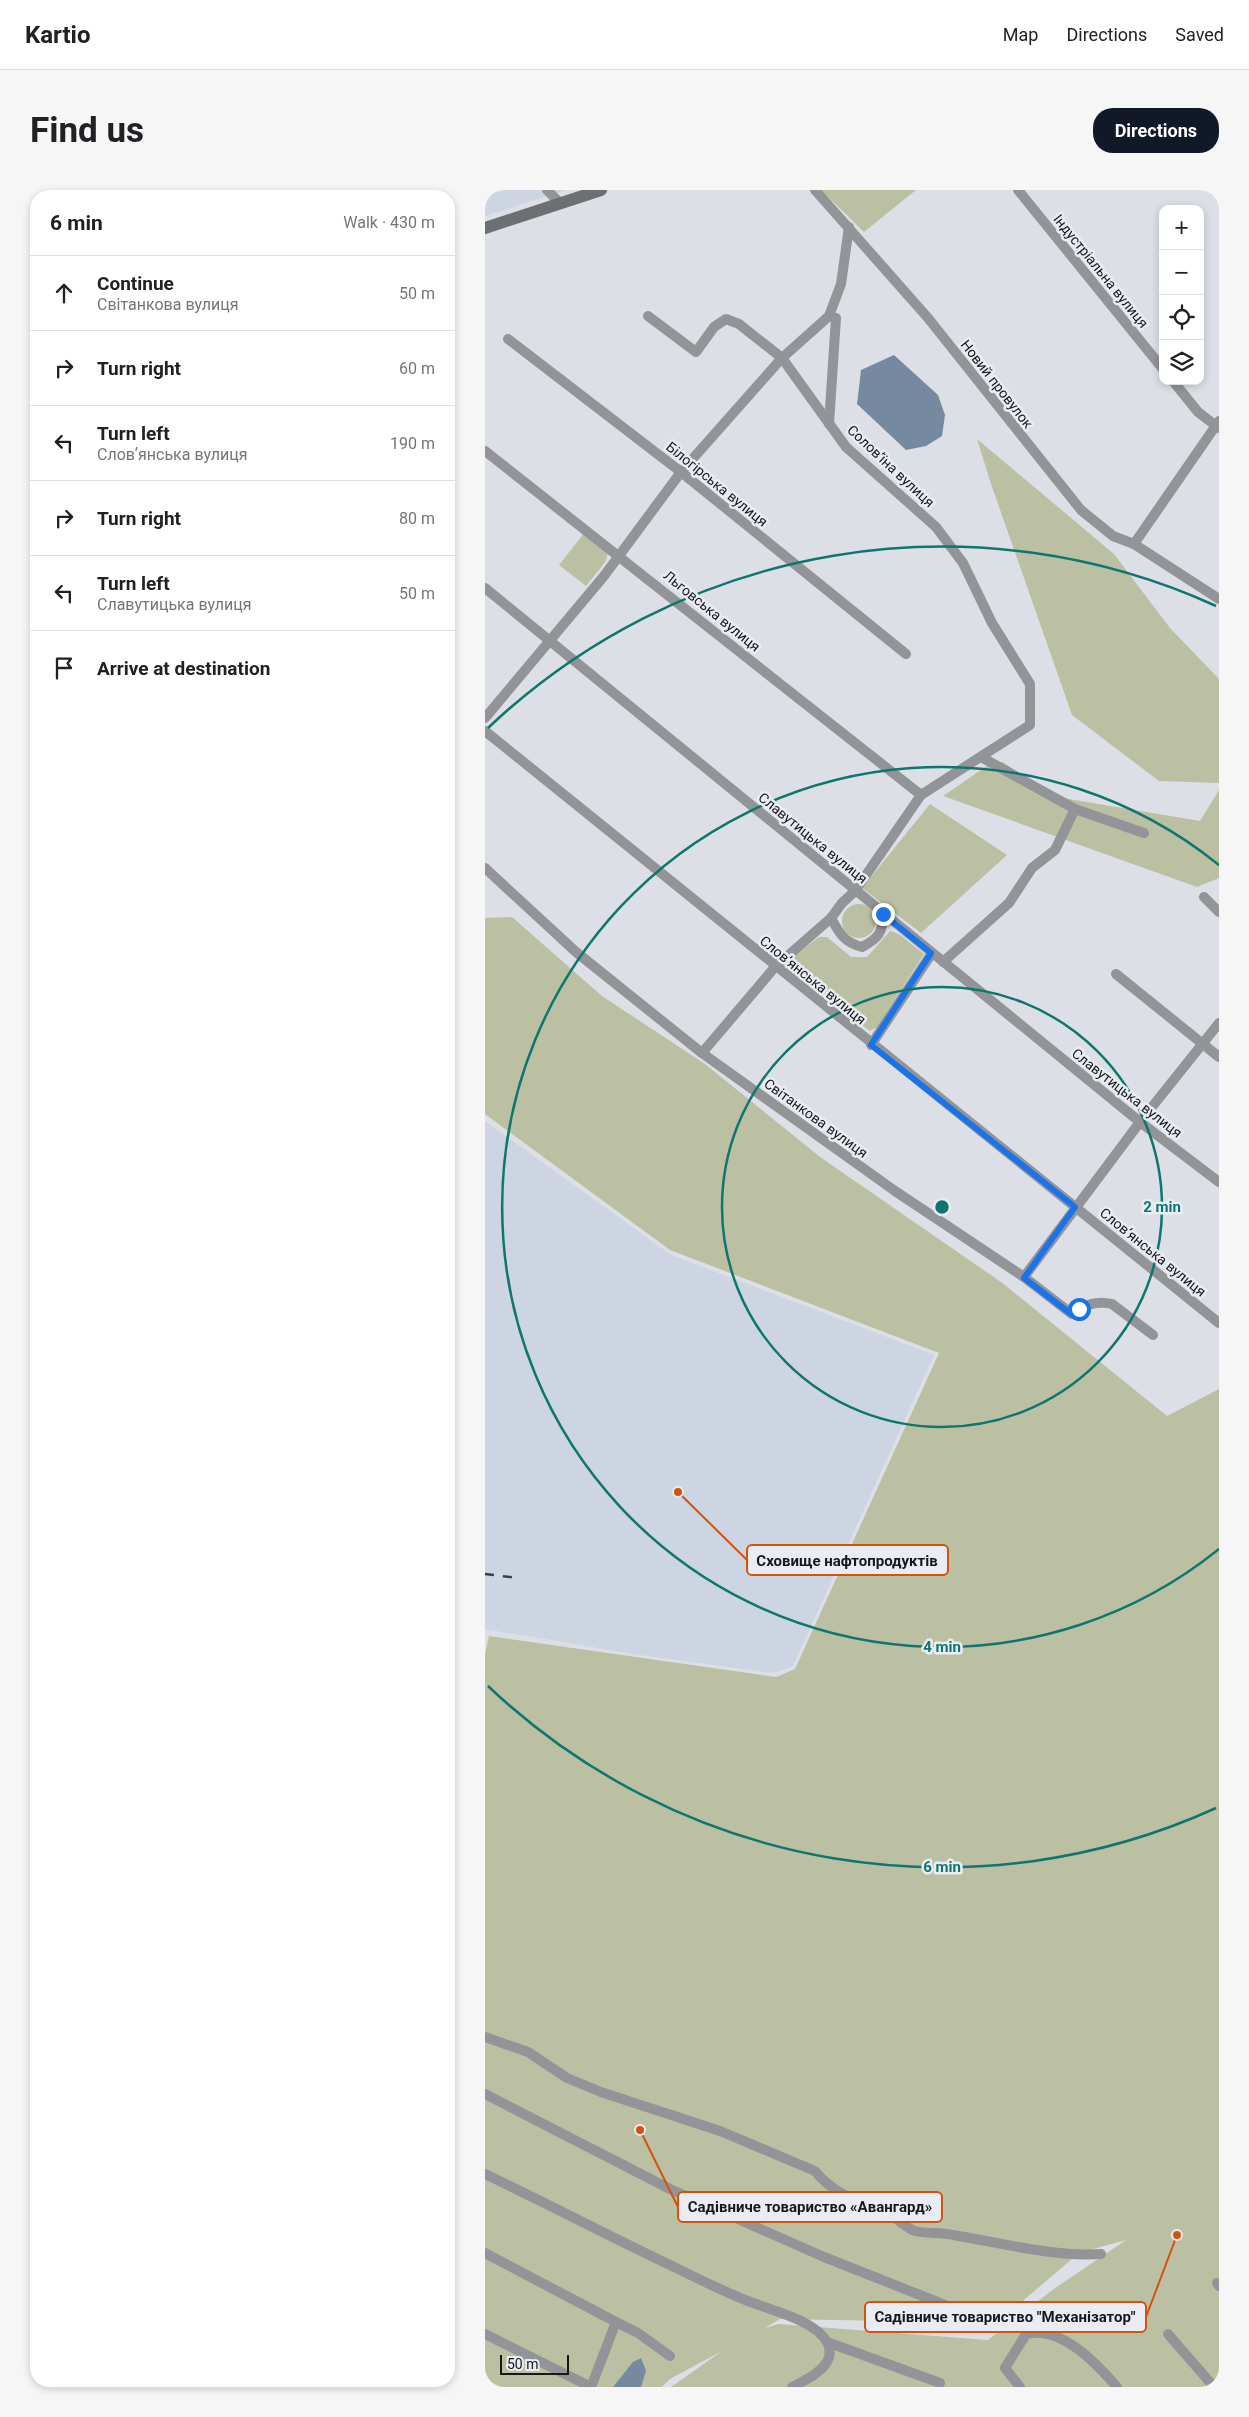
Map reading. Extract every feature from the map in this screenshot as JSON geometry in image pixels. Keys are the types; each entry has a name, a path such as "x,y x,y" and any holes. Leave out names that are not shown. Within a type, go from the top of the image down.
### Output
{"main road":[{"path":"485,228 601,190"}],"street":[{"path":"547,190 560,203"},
{"name":"Новий провулок","path":"815,190 928,318 1081,510 1113,536 1134,544 1219,599"},
{"name":"Індустріальна вулиця","path":"1018,190 1159,364"},
{"path":"485,718 620,555 628,541 681,472 782,358 829,316 841,284 849,227"},
{"name":"Соловʼїна вулиця","path":"648,316 696,352 714,327 726,319 739,324 782,358 846,447 936,528 963,563 992,623 1030,684 1029,725 981,757"},
{"path":"829,316 836,318 829,424"},
{"name":"Білогірська вулиця","path":"508,339 681,472 906,654"},
{"path":"1134,544 1218,425 1198,412 1176,385"},
{"name":"Льговська вулиця","path":"485,451 620,555 921,795"},
{"name":"Славутицька вулиця","path":"485,588 1139,1122 1219,1182"},
{"name":"Словʼянська вулиця","path":"485,731 871,1045 1219,1323"},
{"path":"701,1053 775,967 831,918 842,903 855,891 921,795 981,757 1075,809 1144,833"},
{"path":"943,962 1009,903 1032,868 1055,850 1075,809"},
{"name":"Світанкова вулиця","path":"485,868 576,952 701,1053 860,1167 1024,1278 1071,1314 1086,1304 1106,1302 1112,1304 1153,1335"},
{"path":"1204,897 1219,912"},
{"path":"831,918 842,937 851,944 862,947 873,941 883,928 883,914"},
{"path":"871,1045 931,953"},
{"path":"1116,974 1219,1056"},
{"path":"1024,1278 1139,1122 1219,1023"},
{"path":"485,2036 528,2052 567,2078 601,2092 720,2131 815,2171 824,2182 843,2196 875,2207 915,2231 943,2233 1011,2244 1040,2252 1082,2255 1101,2254"},
{"path":"485,2094 670,2189 824,2257 973,2316"},
{"path":"485,2174 693,2276 745,2300 815,2327 827,2342 829,2352 825,2364 820,2372 792,2387"},
{"path":"485,2253 638,2334 670,2356"},
{"path":"485,2334 591,2387 616,2322"},
{"path":"1020,2387 1005,2368 1026,2334 1037,2331 1079,2348 1117,2387"},
{"path":"1168,2334 1214,2387"},
{"path":"827,2342 941,2386"}],"shaded area":[{"path":"485,190 566,190 485,216"},
{"path":"485,1121 671,1255 934,1355 793,1666 774,1673 640,1655 485,1629"}],"green space":[{"path":"821,190 916,190 864,232"},
{"path":"977,439 1114,554 1170,628 1219,679 1219,783 1159,781 1072,715"},
{"path":"585,532 608,552 606,561 586,586 559,565"},
{"path":"1003,762 1051,796 1200,821 1219,790 1219,878 1197,887 943,796 991,763"},
{"path":"930,804 1007,855 921,933 862,888"},
{"path":"859,904 871,909 876,921 871,933 859,938 847,933 842,921 847,909"},
{"path":"512,917 602,996 705,1064 820,1157 1001,1282 1167,1416 1219,1389 1219,2387 671,2387 722,2351 670,2379 662,2387 485,2387 485,1654 489,1636 776,1677 795,1669 939,1353 670,1250 485,1114 485,918","holes":["1126,2240 1051,2291 988,2340 778,2324 765,2328 780,2319 997,2323 1079,2253"]},
{"path":"890,931 899,934 924,954 877,1027 870,1031 787,967 790,959 819,937 827,937 851,957 867,957"}],"water":[{"path":"894,355 938,395 945,415 942,436 926,446 906,450 857,404 861,370"},
{"path":"641,2358 646,2371 641,2387 613,2387 633,2362"}],"railway":[{"path":"485,1574 518,1578"}],"place":[{"name":"Сховище нафтопродуктів","path":"678,1492"},
{"name":"Садівниче товариство «Авангард»","path":"640,2130"},
{"name":"Садівниче товариство \"Механізатор\"","path":"1177,2235"}],"route":[{"path":"883,914 931,953 871,1045 1075,1207 1051,1244 1024,1278 1071,1314 1079,1309"}]}
